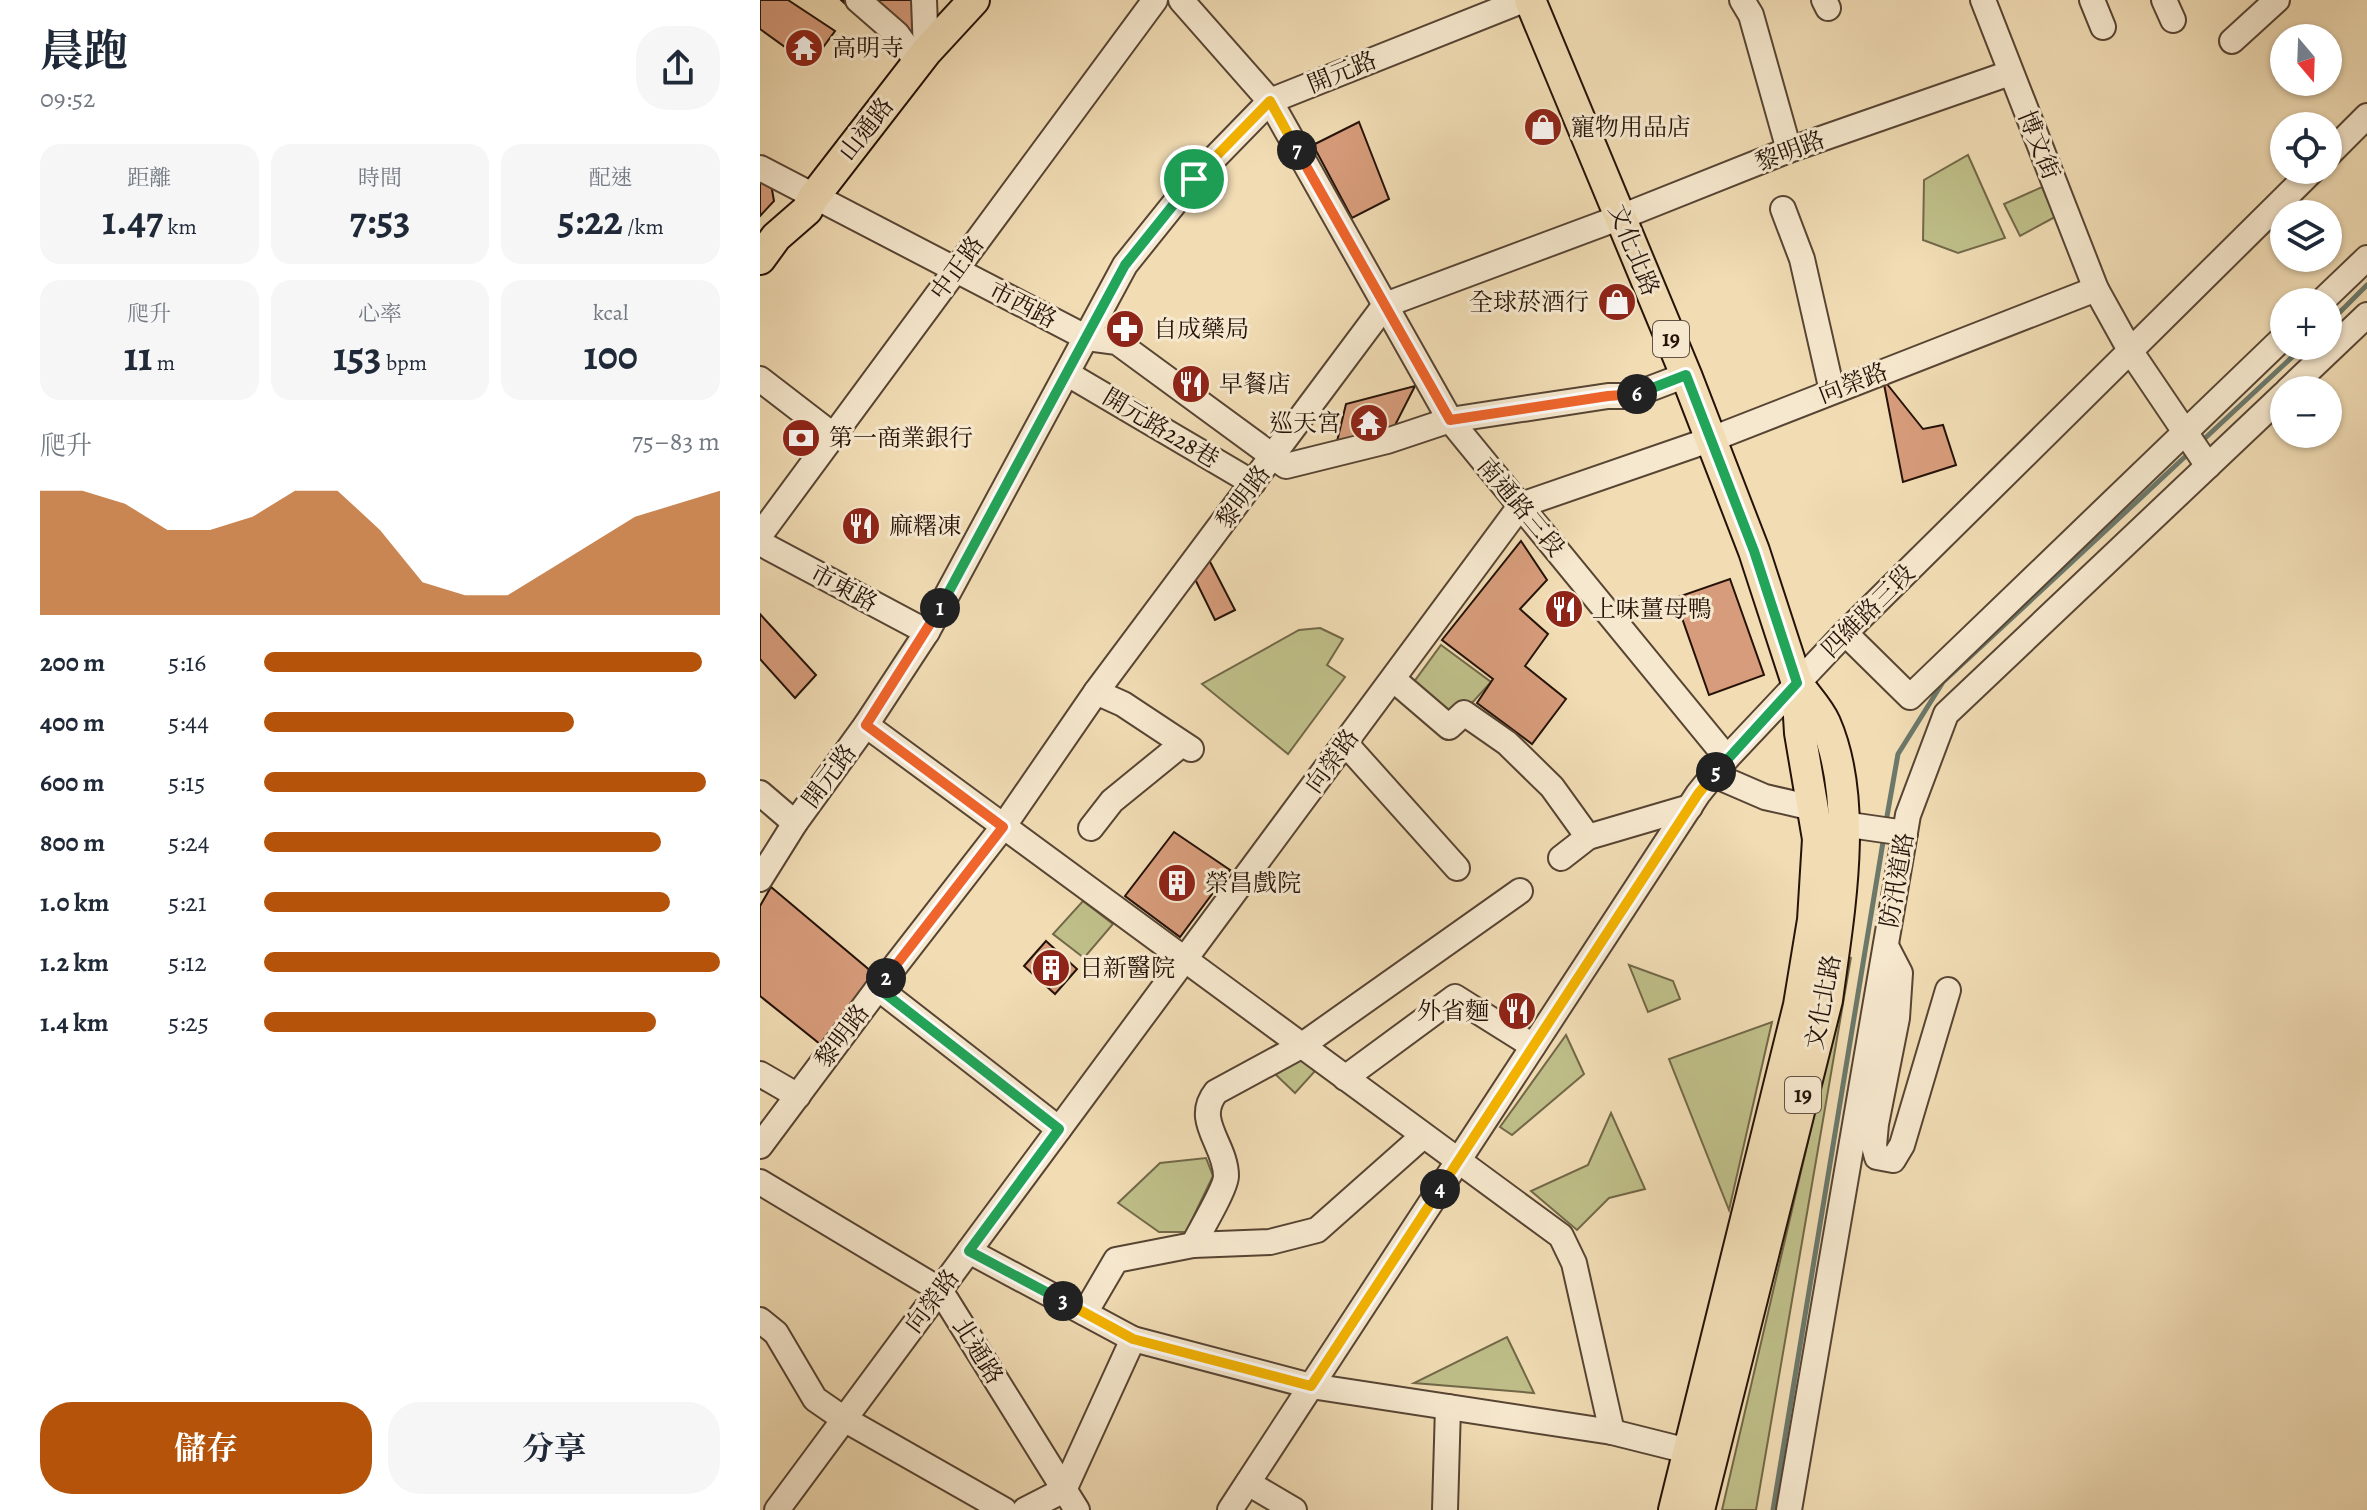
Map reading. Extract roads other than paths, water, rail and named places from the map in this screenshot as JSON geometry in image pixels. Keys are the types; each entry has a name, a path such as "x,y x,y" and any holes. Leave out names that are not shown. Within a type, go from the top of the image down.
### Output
{"main road":[{"name":"山通路","path":"765,241 807,210 813,198 922,57 974,0"},
{"name":"文化北路","path":"1527,0 1621,217 1712,439 1754,551 1797,683 1800,733 1818,839 1817,887 1799,1005 1701,1454 1699,1510"},
{"name":"文化北路","path":"1674,1510 1701,1454 1827,1000 1839,915 1844,843 1838,769 1825,722 1797,683"}],"street":[{"path":"858,0 922,57"},
{"path":"889,0 897,34"},
{"path":"922,57 924,0"},
{"name":"中正路","path":"760,535 1155,0"},
{"name":"南通路三段","path":"1181,0 1270,101 1450,420 1521,505 1721,766"},
{"name":"開元路","path":"760,879 927,632 1125,265 1194,179 1270,101 1527,0"},
{"path":"1742,0 1751,15 1789,150"},
{"name":"博文街","path":"1983,0 2096,289 2131,352 2208,466"},
{"path":"2092,0 2103,27"},
{"path":"2232,41 2277,0"},
{"name":"黎明路","path":"760,1146 1003,827 1096,692 1385,305 1789,150 2010,73"},
{"path":"2342,141 2367,116"},
{"name":"市西路","path":"760,168 1087,338 1117,342 1272,458"},
{"name":"四維路三段","path":"1230,1510 1690,807 1721,766 1845,633 2299,184"},
{"path":"1783,209 1802,259 1832,391"},
{"path":"2336,288 2367,258"},
{"name":"向榮路","path":"777,1510 1521,505 1712,439 2096,289"},
{"name":"防汛道路","path":"2303,376 2367,315"},
{"path":"1845,633 1910,697 2270,350"},
{"name":"開元路228巷","path":"1068,374 1253,483"},
{"path":"1272,458 1286,466 1387,441 1450,420 1608,396 1631,396 1686,375"},
{"path":"760,379 834,436"},
{"name":"防汛道路","path":"1789,1510 1908,815 1946,714 2270,407"},
{"name":"市東路","path":"760,543 927,632"},
{"path":"1393,679 1449,727 1464,713 1507,743 1552,787 1588,837"},
{"path":"1091,828 1112,801 1186,746 1123,704 1096,692"},
{"path":"866,725 1561,1236 1574,1263 1612,1432"},
{"path":"1345,743 1457,868"},
{"path":"1721,766 1765,797 1813,808"},
{"path":"760,793 795,823"},
{"path":"1561,858 1588,837 1690,807"},
{"path":"1843,824 1905,833"},
{"path":"1193,1245 1226,1179 1224,1162 1207,1117 1208,1102 1216,1092 1301,1046 1520,891"},
{"path":"1886,946 1900,973 1897,1018 1876,1124 1874,1146 1877,1157 1893,1160 1902,1145 1948,990"},
{"path":"878,988 1059,1129"},
{"path":"1345,1078 1455,997 1533,1046"},
{"path":"760,1074 798,1096"},
{"path":"1085,1313 1116,1260 1193,1245 1270,1242 1317,1230 1423,1136"},
{"name":"北通路","path":"760,1182 940,1290 1070,1500"},
{"path":"969,1251 1133,1339 1311,1386 1612,1432 1701,1454"},
{"path":"760,1320 776,1333 815,1399 844,1419 1004,1510"},
{"path":"1025,1510 1070,1500 1133,1339"},
{"path":"1445,1510 1448,1407"},
{"path":"1248,1483 1294,1510"}],"waterway":[{"path":"2342,310 2367,285"},
{"path":"2202,441 2289,360"},
{"path":"1886,822 1898,754 1943,682 2189,453"},
{"path":"1773,1510 1884,836"}],"place":[{"name":"高明寺","path":"804,48"},
{"name":"寵物用品店","path":"1543,127"},
{"name":"全球菸酒行","path":"1617,302"},
{"name":"自成藥局","path":"1125,329"},
{"name":"早餐店","path":"1191,384"},
{"name":"巡天宮","path":"1369,423"},
{"name":"第一商業銀行","path":"801,438"},
{"name":"麻糬凍","path":"861,526"},
{"name":"上味薑母鴨","path":"1564,609"},
{"name":"榮昌戲院","path":"1177,883"},
{"name":"日新醫院","path":"1051,968"},
{"name":"外省麵","path":"1517,1011"}]}
